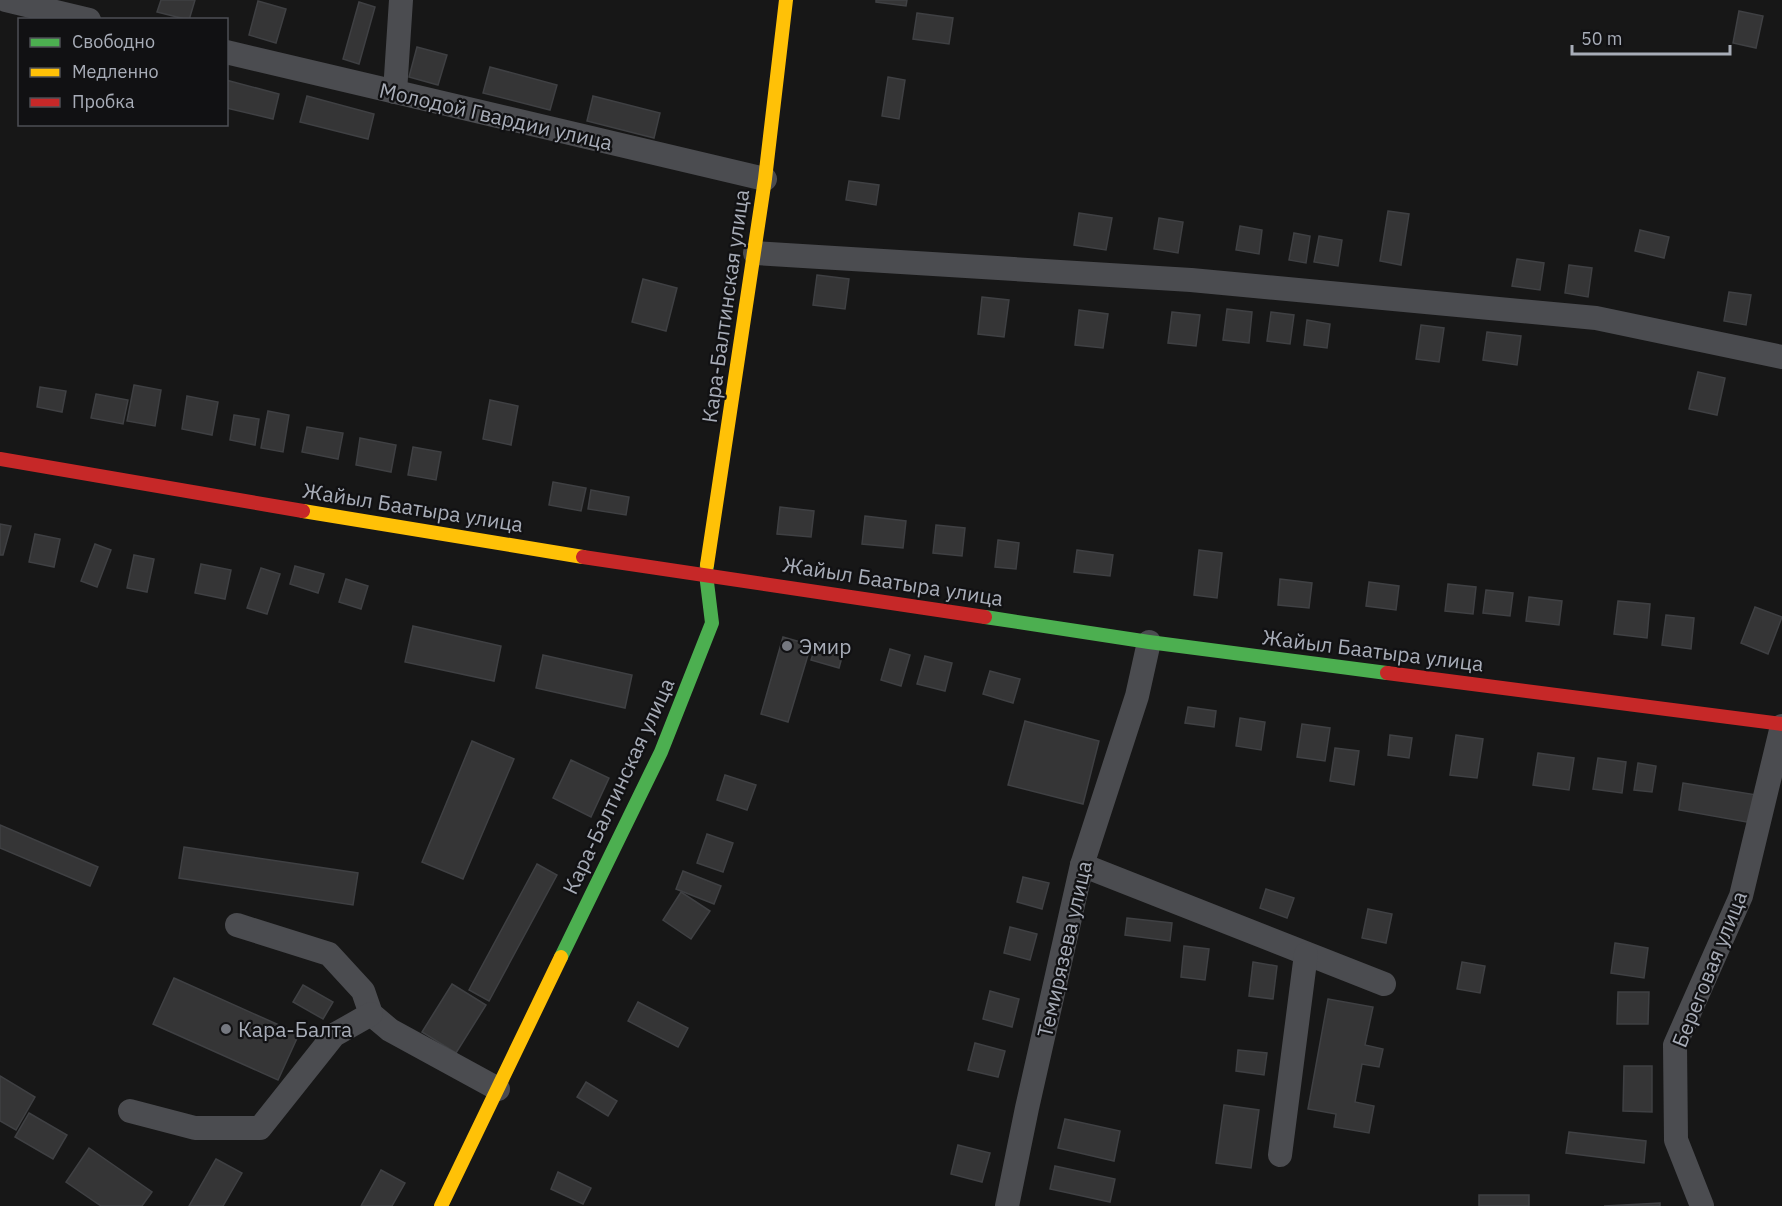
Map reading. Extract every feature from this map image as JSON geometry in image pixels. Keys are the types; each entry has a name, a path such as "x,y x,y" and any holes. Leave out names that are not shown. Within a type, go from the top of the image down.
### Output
{"main road":[{"name":"Кара-Балтинская улица","path":"441,1206 662,752 712,623 706,574 755,253 786,0"},
{"name":"Жайыл Баатыра улица","path":"0,459 494,543 1149,642 1782,725"}],"street":[{"path":"6,0 80,18"},
{"path":"395,92 401,0"},
{"name":"Молодой Гвардии улица","path":"228,52 765,180"},
{"path":"755,253 1191,280 1584,317 1782,357"},
{"name":"Темирязева улица","path":"1007,1206 1082,866 1137,696 1149,642"},
{"name":"Береговая улица","path":"1702,1206 1676,1140 1674,1045 1741,896 1782,725"},
{"path":"1082,866 1383,984"},
{"path":"237,925 329,954 363,991 370,1014 390,1030 498,1089"},
{"path":"1280,1155 1306,954"},
{"path":"130,1111 195,1128 260,1128 334,1035 370,1014"}],"building":[{"path":"161,0 195,0 190,18 157,12"},
{"path":"876,0 907,0 906,6 876,2"},
{"path":"258,1 286,9 276,43 249,35"},
{"path":"359,2 375,7 359,64 343,59"},
{"path":"1739,11 1763,16 1756,48 1733,43"},
{"path":"917,13 953,18 949,44 913,39"},
{"path":"417,47 447,55 438,85 409,77"},
{"path":"490,67 557,85 550,110 483,93"},
{"path":"888,77 905,80 899,119 882,116"},
{"path":"228,81 279,94 273,119 228,108"},
{"path":"307,96 374,114 368,139 300,122"},
{"path":"593,96 660,113 654,138 587,121"},
{"path":"849,181 879,185 876,205 846,200"},
{"path":"1388,211 1409,214 1401,265 1380,261"},
{"path":"1079,213 1112,218 1106,250 1074,245"},
{"path":"1159,218 1183,222 1178,253 1154,249"},
{"path":"1240,226 1262,230 1259,254 1236,250"},
{"path":"1640,230 1669,237 1664,258 1635,251"},
{"path":"1294,233 1310,236 1306,263 1289,260"},
{"path":"1319,236 1342,240 1338,266 1314,262"},
{"path":"1517,259 1544,263 1540,290 1512,286"},
{"path":"1569,265 1592,268 1588,297 1565,293"},
{"path":"817,275 849,279 845,309 813,305"},
{"path":"643,279 677,288 666,331 632,322"},
{"path":"1729,292 1751,295 1746,325 1724,321"},
{"path":"982,297 1009,300 1004,337 978,334"},
{"path":"1227,309 1252,312 1249,343 1223,340"},
{"path":"1079,310 1108,314 1103,348 1075,345"},
{"path":"1172,312 1200,315 1196,346 1168,343"},
{"path":"1271,312 1294,315 1290,344 1267,341"},
{"path":"1307,320 1330,324 1327,348 1304,345"},
{"path":"1421,325 1444,328 1439,362 1416,359"},
{"path":"1487,332 1521,336 1517,365 1483,360"},
{"path":"1698,372 1725,378 1717,415 1689,409"},
{"path":"134,385 161,390 155,426 127,421"},
{"path":"40,387 66,391 62,412 37,407"},
{"path":"96,394 128,400 123,424 91,418"},
{"path":"187,396 218,402 212,435 182,429"},
{"path":"490,400 518,406 511,445 483,439"},
{"path":"268,411 289,415 283,452 261,448"},
{"path":"234,415 259,419 255,445 230,440"},
{"path":"307,427 343,433 338,459 302,452"},
{"path":"360,438 396,445 391,472 356,465"},
{"path":"413,447 441,452 436,480 408,475"},
{"path":"553,482 586,488 581,511 549,505"},
{"path":"591,490 629,497 626,515 588,509"},
{"path":"780,507 814,511 811,537 777,534"},
{"path":"865,516 906,521 903,548 862,544"},
{"path":"0,524 11,526 3,555 0,555"},
{"path":"936,525 965,528 962,556 933,553"},
{"path":"35,534 60,539 54,567 29,562"},
{"path":"998,540 1019,543 1016,569 995,567"},
{"path":"95,544 111,550 97,587 81,581"},
{"path":"1077,550 1113,555 1110,576 1074,572"},
{"path":"1199,550 1222,553 1217,598 1194,595"},
{"path":"134,555 154,559 147,592 127,588"},
{"path":"201,564 231,570 225,599 195,593"},
{"path":"295,566 324,574 318,593 290,584"},
{"path":"261,568 280,574 267,614 247,608"},
{"path":"346,579 368,586 361,609 339,602"},
{"path":"1280,579 1312,583 1309,608 1278,605"},
{"path":"1369,582 1399,586 1396,610 1366,606"},
{"path":"1448,584 1476,587 1473,614 1445,611"},
{"path":"1486,590 1513,593 1510,616 1483,613"},
{"path":"1529,597 1562,601 1559,625 1526,621"},
{"path":"1618,601 1650,604 1647,638 1614,634"},
{"path":"1755,607 1782,617 1768,654 1741,643"},
{"path":"1666,615 1694,618 1691,649 1662,645"},
{"path":"413,626 501,646 494,681 405,662"},
{"path":"783,637 811,645 788,722 761,714"},
{"path":"817,642 844,650 839,668 811,660"},
{"path":"890,649 910,655 901,686 881,680"},
{"path":"543,655 632,675 625,708 536,688"},
{"path":"925,656 952,663 945,691 917,684"},
{"path":"990,671 1020,679 1013,703 983,694"},
{"path":"1188,707 1216,711 1214,727 1185,723"},
{"path":"1240,718 1265,722 1261,750 1236,746"},
{"path":"1025,721 1099,741 1083,804 1008,785"},
{"path":"1302,724 1330,728 1325,761 1297,757"},
{"path":"1390,735 1412,738 1409,758 1388,755"},
{"path":"1456,735 1483,739 1477,778 1450,775"},
{"path":"472,741 514,759 463,879 422,862"},
{"path":"1335,748 1359,751 1354,785 1330,781"},
{"path":"1538,753 1574,758 1569,790 1533,785"},
{"path":"1598,758 1626,762 1622,793 1593,789"},
{"path":"571,760 609,778 591,817 553,798"},
{"path":"1638,763 1656,766 1652,792 1634,790"},
{"path":"725,775 756,785 747,810 717,800"},
{"path":"1683,783 1757,795 1752,823 1679,810"},
{"path":"0,825 98,867 90,886 0,848"},
{"path":"707,834 733,843 723,872 697,863"},
{"path":"184,847 358,873 353,905 179,878"},
{"path":"537,864 557,875 489,1001 469,990"},
{"path":"683,871 721,886 714,904 676,889"},
{"path":"1023,877 1049,883 1042,909 1017,902"},
{"path":"1266,889 1294,898 1287,918 1260,908"},
{"path":"681,892 710,911 691,939 663,920"},
{"path":"1368,909 1392,914 1386,943 1362,938"},
{"path":"1127,918 1172,923 1170,941 1125,935"},
{"path":"1010,927 1037,934 1030,960 1004,953"},
{"path":"1615,943 1648,948 1644,978 1611,973"},
{"path":"1184,946 1209,949 1205,980 1181,977"},
{"path":"1253,962 1277,966 1273,999 1249,996"},
{"path":"1462,962 1485,966 1480,993 1457,989"},
{"name":"Кара-Балта","path":"174,978 299,1034 278,1080 153,1024"},
{"path":"452,984 486,1005 456,1053 422,1032"},
{"path":"303,985 333,1002 323,1019 293,1002"},
{"path":"990,991 1019,999 1012,1027 983,1019"},
{"path":"1618,992 1649,992 1648,1024 1617,1024"},
{"path":"1328,999 1373,1007 1365,1045 1383,1049 1379,1067 1362,1064 1355,1102 1374,1106 1369,1133 1334,1127 1336,1114 1308,1109"},
{"path":"638,1002 688,1028 678,1047 628,1021"},
{"path":"975,1043 1005,1051 998,1077 968,1070"},
{"path":"1238,1050 1267,1053 1264,1075 1236,1071"},
{"path":"1624,1066 1652,1066 1652,1112 1623,1111"},
{"path":"0,1076 35,1097 16,1130 0,1121"},
{"path":"586,1082 617,1101 608,1116 577,1097"},
{"path":"1224,1105 1259,1110 1251,1168 1216,1163"},
{"path":"29,1113 67,1135 53,1159 15,1137"},
{"path":"1065,1119 1120,1131 1114,1161 1058,1148"},
{"path":"1569,1132 1646,1141 1644,1163 1566,1153"},
{"path":"958,1145 990,1153 982,1182 951,1174"},
{"path":"89,1148 152,1192 142,1206 101,1206 66,1182"},
{"path":"216,1159 242,1173 223,1206 189,1206"},
{"path":"1055,1166 1115,1179 1110,1202 1050,1189"},
{"path":"381,1170 405,1183 392,1206 361,1206"},
{"path":"558,1172 591,1188 583,1204 551,1189"},
{"path":"1479,1195 1529,1195 1529,1206 1479,1206"},
{"path":"1660,1203 1660,1206 1604,1206"}],"traffic: fast":[{"path":"561,957 661,752 712,623 707,565"},
{"path":"985,617 1149,642 1387,673"}],"traffic: slow":[{"path":"707,565 765,179 786,0"},
{"path":"303,511 583,557"},
{"path":"441,1206 561,957"}],"traffic: jam":[{"path":"0,459 303,511"},
{"path":"583,557 985,617"},
{"path":"1387,673 1782,724"}],"place":[{"name":"Эмир","path":"787,646"},
{"name":"Кара-Балта","path":"226,1029"}]}
